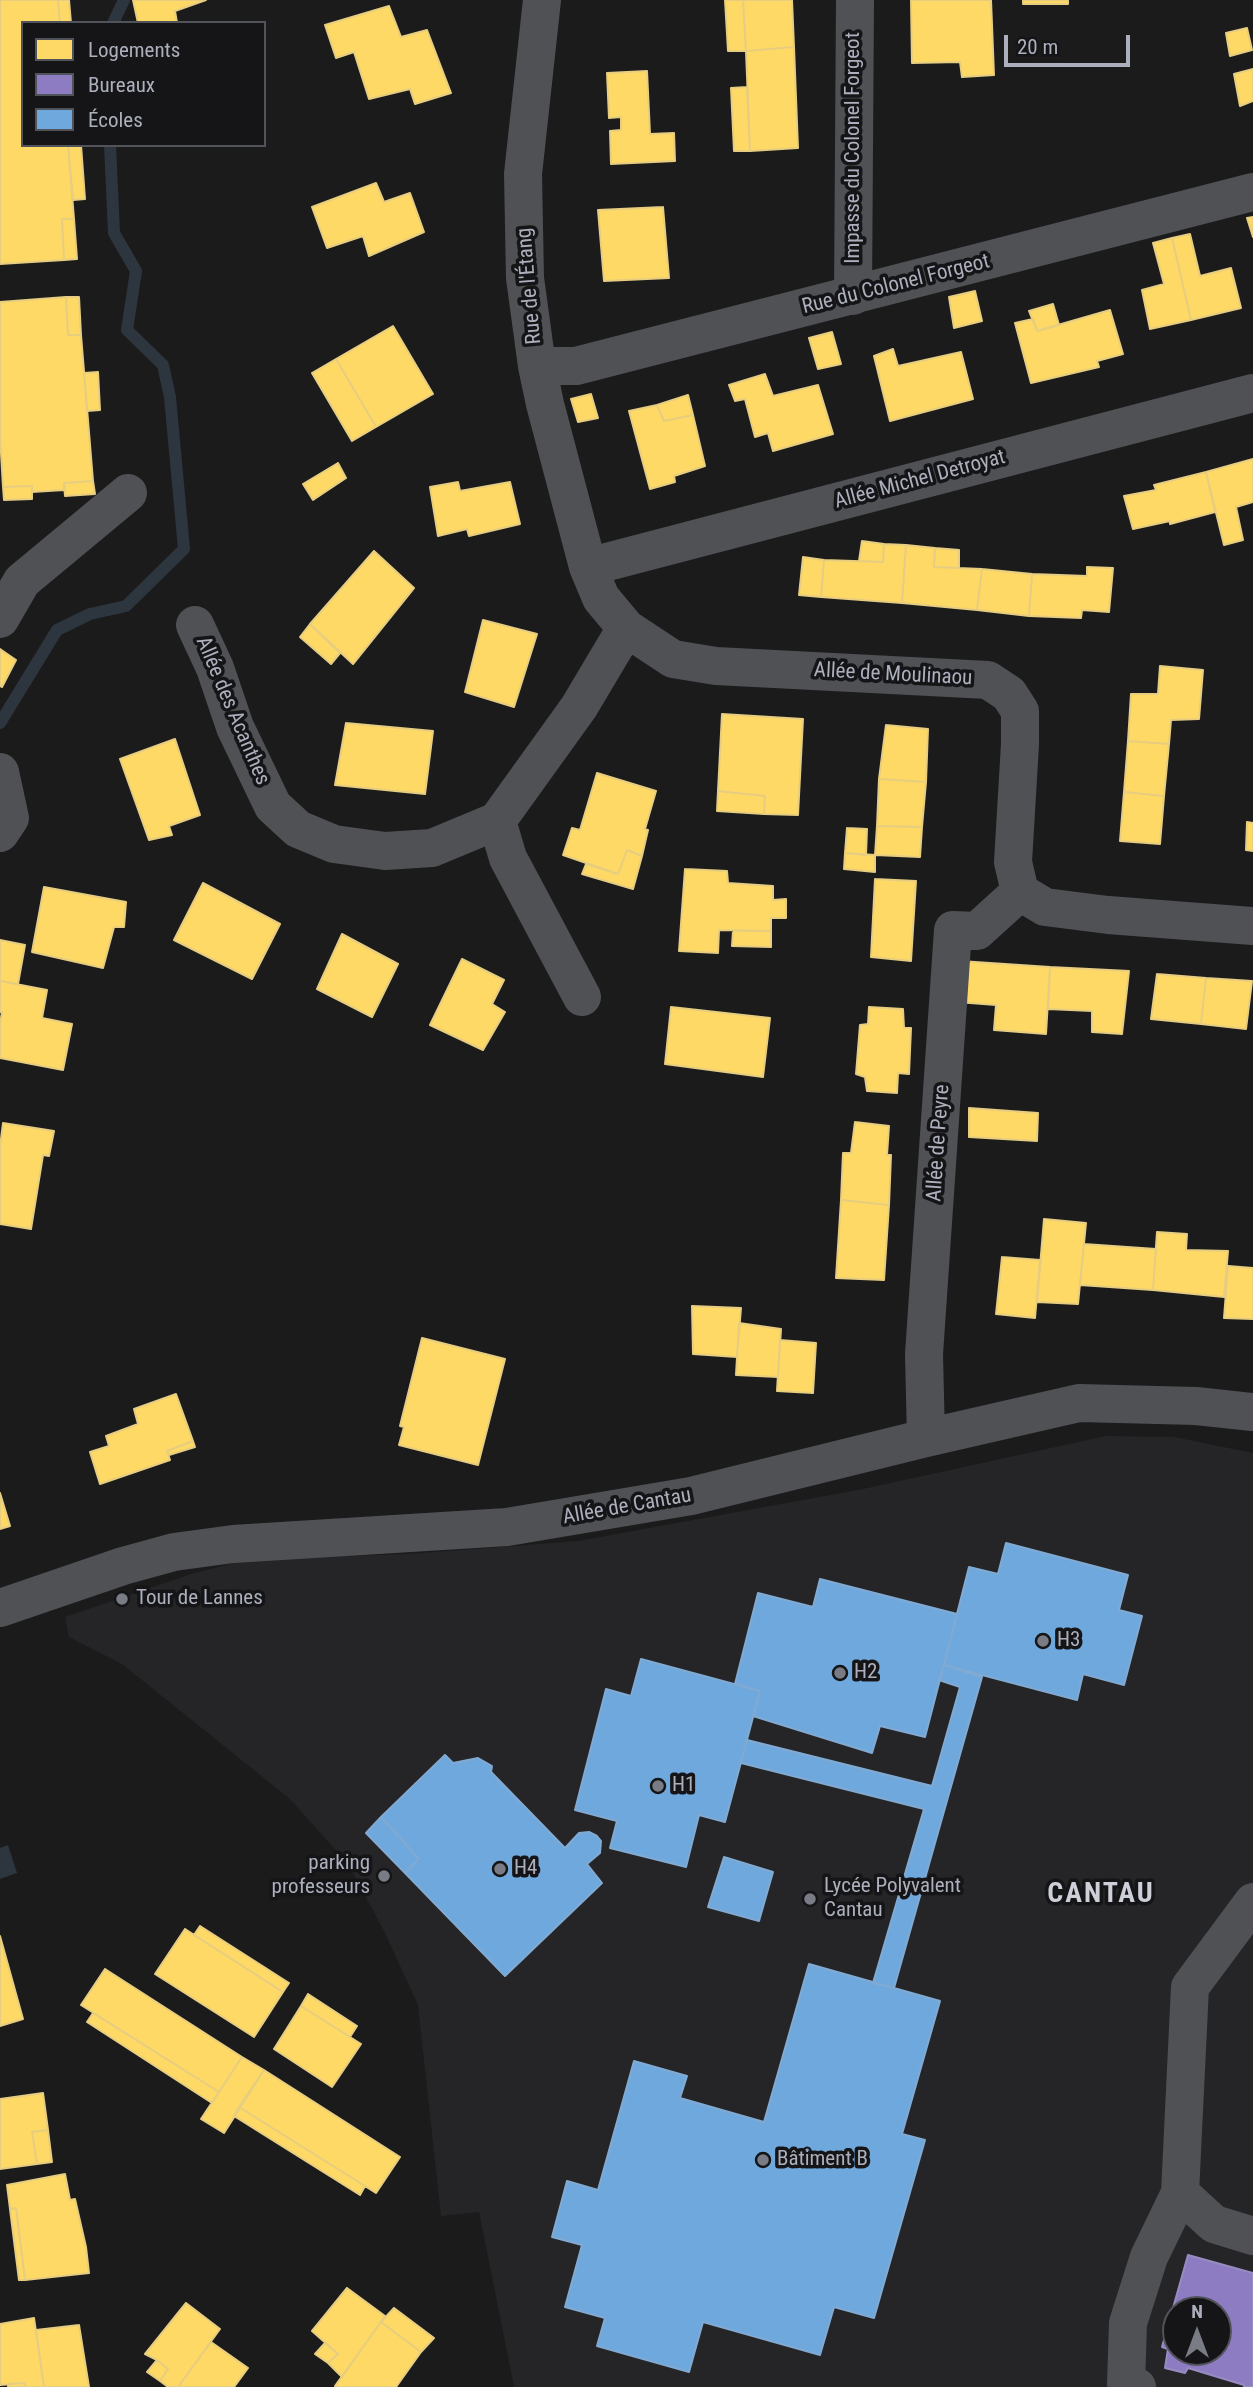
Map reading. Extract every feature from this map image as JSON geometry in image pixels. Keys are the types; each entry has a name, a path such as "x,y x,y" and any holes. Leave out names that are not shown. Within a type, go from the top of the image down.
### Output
{"street":[{"name":"Rue de l'Étang","path":"541,0 523,174 525,278 537,366 588,567"},
{"name":"Impasse du Colonel Forgeot","path":"853,296 855,0"},
{"name":"Rue du Colonel Forgeot","path":"537,366 576,366 1253,192"},
{"name":"Allée Michel Detroyat","path":"588,567 1253,393"},
{"path":"0,619 22,581 128,493"},
{"name":"Allée de Moulinaou","path":"588,567 601,598 626,628 673,659 716,666 988,680 1009,694 1020,711 1013,862 1020,892"},
{"name":"Allée des Acanthes","path":"195,625 215,668 235,727 273,806 298,829 334,844 385,851 432,848 497,821"},
{"path":"582,997 508,858 497,821 579,707 626,628"},
{"path":"0,772 10,818 0,833"},
{"path":"1020,892 1045,907 1108,915 1253,926"},
{"name":"Allée de Peyre","path":"926,1438 923,1354 953,930 977,931 1020,892"},
{"name":"Allée de Cantau","path":"0,1608 123,1566 174,1552 246,1543 508,1527 691,1496 926,1438 1079,1404 1196,1406 1253,1412"},
{"path":"1123,2386 1128,2323 1149,2257 1180,2193 1190,1987 1253,1902"},
{"path":"1180,2193 1214,2224 1253,2236"}],"shaded area":[{"name":"Lycée Polyvalent Cantau","path":"1106,1436 1174,1437 1253,1453 1253,2387 514,2387 479,2212 441,2216 418,2005 385,1933 349,1865 290,1799 122,1664 69,1637 65,1617 191,1574 250,1559 408,1554 578,1541 863,1489"},
{"path":"8,1845 17,1873 0,1879 0,1848"}],"building: Logements":[{"path":"0,0 58,0 60,21 21,21 21,147 68,147 74,219 62,219 64,260 0,264"},
{"path":"58,0 69,0 71,21 60,21"},
{"path":"133,0 206,0 175,11 177,21 138,21"},
{"path":"725,0 743,0 746,51 728,51"},
{"path":"743,0 792,0 794,47 746,51"},
{"path":"911,0 991,0 994,75 962,77 960,62 912,63"},
{"path":"1023,0 1068,0 1068,4 1023,4"},
{"path":"389,6 401,37 427,30 451,93 415,104 410,89 369,99 354,52 336,58 325,25"},
{"path":"1247,28 1252,50 1230,56 1226,33"},
{"path":"794,47 798,148 750,151 746,51"},
{"path":"1253,69 1253,101 1240,106 1234,74"},
{"path":"647,71 650,134 674,133 675,161 611,164 610,131 621,130 621,117 609,118 607,73"},
{"path":"747,87 750,151 734,151 731,88"},
{"path":"68,147 81,147 85,199 73,200"},
{"path":"376,183 384,202 410,193 424,232 369,256 363,236 327,248 312,207"},
{"path":"663,207 669,278 604,281 598,210"},
{"path":"1253,217 1253,237 1247,218"},
{"path":"62,219 74,219 77,259 64,260"},
{"path":"1190,234 1200,276 1231,268 1241,308 1191,320 1172,238"},
{"path":"1172,238 1191,320 1150,329 1142,290 1164,284 1153,243"},
{"path":"975,291 982,321 954,328 949,297"},
{"path":"66,297 68,335 81,335 93,481 64,483 64,490 32,492 32,486 3,487 0,436 0,302"},
{"path":"66,297 79,297 81,335 68,335"},
{"path":"1053,304 1059,325 1037,331 1029,311"},
{"path":"1110,310 1123,354 1097,361 1099,367 1031,383 1015,323 1033,319 1037,331"},
{"path":"393,326 433,394 376,427 336,359"},
{"path":"832,332 841,364 818,369 809,338"},
{"path":"893,349 898,366 961,352 973,399 890,421 874,356"},
{"path":"336,359 376,427 352,441 312,373"},
{"path":"98,372 100,410 87,411 84,373"},
{"path":"765,374 773,396 818,385 833,434 773,451 768,433 755,437 745,399 735,401 729,385"},
{"path":"591,394 598,418 578,422 571,399"},
{"path":"688,395 693,415 664,421 657,405"},
{"path":"657,405 664,421 693,415 705,466 674,476 675,482 650,489 629,411"},
{"path":"1253,459 1253,502 1236,507 1243,540 1224,545 1206,472"},
{"path":"338,463 346,478 313,500 303,484"},
{"path":"1206,472 1215,512 1170,524 1170,521 1133,529 1124,496 1156,490 1154,485"},
{"path":"93,481 95,494 65,496 64,483"},
{"path":"458,482 460,491 510,482 520,524 469,536 467,529 438,536 430,487"},
{"path":"32,486 32,499 4,500 3,487"},
{"path":"862,541 884,544 883,562 859,561"},
{"path":"884,544 906,545 902,603 821,597 824,560 883,562"},
{"path":"906,545 935,548 934,567 982,569 977,610 902,603"},
{"path":"935,548 959,550 959,568 934,567"},
{"path":"374,551 414,588 353,664 310,624"},
{"path":"803,557 824,560 821,597 799,595"},
{"path":"1087,567 1113,568 1109,612 1082,610 1081,618 1029,616 1032,574 1087,576"},
{"path":"982,569 1032,574 1029,616 977,610"},
{"path":"483,620 537,634 514,707 465,692"},
{"path":"310,624 340,653 331,664 300,637"},
{"path":"0,649 16,660 2,687 0,686"},
{"path":"1160,666 1203,670 1199,719 1171,720 1169,744 1128,741 1131,694 1158,694"},
{"path":"722,714 803,719 798,815 764,814 765,796 718,791"},
{"path":"346,723 433,731 425,794 335,785"},
{"path":"886,725 928,729 926,782 879,779"},
{"path":"175,739 200,815 169,826 172,835 149,840 120,759"},
{"path":"1128,741 1169,744 1164,796 1124,792"},
{"path":"597,773 656,791 645,829 648,830 642,856 627,850 618,874 563,855 572,828 580,830"},
{"path":"879,779 926,782 922,827 877,826"},
{"path":"718,791 765,796 764,814 717,811"},
{"path":"1124,792 1164,796 1160,844 1120,841"},
{"path":"1247,822 1253,823 1253,851 1246,850"},
{"path":"877,826 922,827 920,857 875,855"},
{"path":"847,828 867,829 866,855 845,853"},
{"path":"627,850 642,856 633,889 582,874 586,864 618,874"},
{"path":"845,853 875,855 875,872 844,869"},
{"path":"685,869 727,871 728,883 773,886 773,900 786,899 786,918 771,918 771,931 719,930 718,953 679,951"},
{"path":"875,879 916,881 911,961 871,957"},
{"path":"203,883 280,924 252,979 174,940"},
{"path":"44,887 126,902 124,927 114,927 103,968 32,952"},
{"path":"733,931 771,931 771,947 732,946"},
{"path":"342,934 398,964 372,1017 317,989"},
{"path":"0,940 25,945 18,984 0,981"},
{"path":"462,959 504,980 492,1004 505,1012 483,1050 430,1025"},
{"path":"960,961 1050,967 1046,1034 994,1030 996,1005 957,1002"},
{"path":"1050,967 1129,971 1122,1034 1092,1032 1092,1011 1048,1009"},
{"path":"1157,974 1206,978 1201,1024 1151,1019"},
{"path":"1206,978 1252,981 1246,1029 1201,1024"},
{"path":"0,981 47,990 42,1018 72,1024 63,1070 0,1058"},
{"path":"671,1007 770,1018 763,1077 665,1064"},
{"path":"869,1007 903,1009 904,1028 911,1028 909,1074 898,1073 897,1093 867,1091 865,1077 856,1074 860,1025 868,1024"},
{"path":"969,1108 1038,1113 1037,1141 969,1137"},
{"path":"855,1122 889,1126 889,1205 841,1200 843,1153 851,1153"},
{"path":"3,1123 54,1131 49,1156 43,1155 31,1229 0,1224 0,1147"},
{"path":"841,1200 889,1205 884,1280 836,1278"},
{"path":"1044,1219 1086,1223 1078,1304 1037,1302"},
{"path":"1157,1232 1187,1234 1186,1250 1228,1251 1224,1297 1153,1290"},
{"path":"1084,1244 1156,1249 1153,1290 1080,1285"},
{"path":"1002,1257 1040,1260 1035,1318 996,1314"},
{"path":"1228,1266 1253,1268 1253,1319 1224,1318"},
{"path":"692,1306 741,1308 737,1357 693,1354"},
{"path":"739,1323 781,1329 778,1377 736,1375"},
{"path":"422,1338 505,1359 478,1465 399,1445 404,1427 400,1426"},
{"path":"780,1340 816,1343 813,1393 777,1391"},
{"path":"176,1394 193,1441 167,1451 170,1460 100,1484 90,1452 109,1446 106,1436 138,1424 134,1409"},
{"path":"193,1441 195,1447 169,1455 167,1451"},
{"path":"0,1493 10,1526 0,1529"},
{"path":"200,1926 289,1983 283,1992 194,1935"},
{"path":"185,1929 283,1992 254,2037 155,1974"},
{"path":"0,1936 23,2019 0,2026"},
{"path":"105,1969 242,2057 219,2092 81,2005"},
{"path":"308,1994 357,2026 350,2037 301,2006"},
{"path":"301,2006 361,2044 332,2087 274,2049"},
{"path":"93,2013 219,2092 212,2103 87,2022"},
{"path":"242,2057 264,2070 224,2133 201,2119"},
{"path":"264,2070 400,2157 376,2193 239,2107"},
{"path":"43,2093 48,2130 32,2132 37,2164 0,2169 0,2099"},
{"path":"239,2107 365,2186 360,2195 234,2116"},
{"path":"48,2130 52,2162 37,2164 32,2132"},
{"path":"65,2174 70,2200 75,2199 89,2273 25,2280 16,2208 10,2209 7,2185"},
{"path":"16,2208 25,2280 19,2280 10,2209"},
{"path":"347,2288 385,2316 342,2377 328,2363 338,2354 312,2331"},
{"path":"186,2303 220,2329 178,2387 168,2387 160,2381 168,2369 145,2354"},
{"path":"394,2308 434,2338 421,2352 381,2322"},
{"path":"34,2318 44,2387 25,2387 25,2383 0,2385 0,2324"},
{"path":"381,2322 421,2352 396,2387 335,2386"},
{"path":"79,2325 89,2387 44,2387 36,2330"},
{"path":"211,2342 248,2368 234,2387 178,2387"},
{"path":"325,2343 338,2354 328,2363 315,2354"},
{"path":"157,2360 168,2369 160,2381 147,2372"},
{"path":"25,2383 25,2387 8,2387 8,2384"}],"building: Bureaux":[{"path":"1188,2255 1253,2273 1253,2387 1244,2387 1188,2368 1185,2373 1165,2368 1232,2366 1232,2296 1176,2296"}],"building: Écoles":[{"name":"H3","path":"1006,1543 1128,1575 1119,1610 1142,1616 1124,1685 1083,1674 1077,1700 944,1665 969,1567 998,1574"},
{"name":"H2","path":"820,1579 957,1614 925,1737 880,1726 872,1753 753,1716 760,1691 735,1684 758,1593 813,1607"},
{"name":"H1","path":"641,1659 760,1691 725,1822 699,1815 686,1867 610,1848 617,1821 575,1810 606,1689 631,1696"},
{"path":"944,1665 982,1677 894,1988 873,1983 924,1809 741,1763 747,1740 932,1786 960,1687 939,1680"},
{"name":"H4","path":"445,1755 453,1763 478,1758 492,1766 491,1772 565,1848 579,1833 589,1832 601,1841 600,1853 587,1864 602,1883 505,1976 405,1873 419,1859 381,1817"},
{"path":"381,1817 419,1859 405,1873 366,1833"},
{"path":"724,1857 773,1872 759,1921 708,1907"},
{"name":"Bâtiment B","path":"809,1964 940,2001 902,2134 925,2140 874,2318 834,2307 820,2355 703,2322 689,2372 597,2346 605,2318 565,2307 582,2245 552,2237 567,2181 598,2190 634,2061 687,2076 680,2098 764,2122"}],"waterway":[{"path":"114,21 124,0"},
{"path":"0,723 57,630 90,614 126,606 184,549 170,397 163,365 127,330 136,271 114,233 110,147"}],"place":[{"name":"Tour de Lannes","path":"122,1599"},
{"name":"H3","path":"1043,1641"},
{"name":"H2","path":"840,1673"},
{"name":"H1","path":"658,1786"},
{"name":"H4","path":"500,1869"},
{"name":"parking professeurs","path":"384,1876"},
{"name":"Lycée Polyvalent Cantau","path":"810,1899"},
{"name":"Bâtiment B","path":"763,2160"}],"district":[{"name":"CANTAU","path":"1101,1895"}]}
